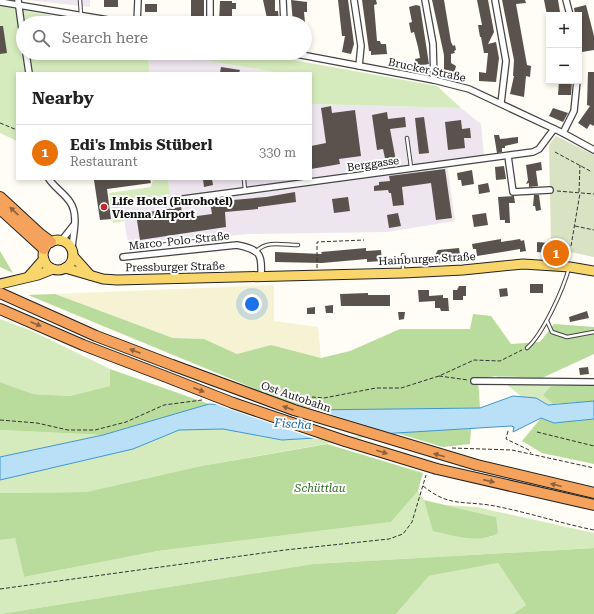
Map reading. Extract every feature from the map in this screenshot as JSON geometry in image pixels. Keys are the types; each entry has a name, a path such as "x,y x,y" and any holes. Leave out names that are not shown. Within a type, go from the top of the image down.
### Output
{"highway":[{"path":"0,197 39,233 46,250"},
{"path":"0,209 46,250"},
{"name":"Ost Autobahn","path":"0,293 96,336 294,410 477,465 594,493"},
{"path":"0,309 83,345 290,423 432,469 594,505"}],"main road":[{"path":"29,276 46,250 62,240 90,275"},
{"path":"46,250 47,265 53,269"},
{"path":"0,284 38,275 53,269 65,268 70,263 72,252"},
{"name":"Hainburger Straße","path":"261,277 403,273 463,270 523,264 570,267 594,271"},
{"name":"Pressburger Straße","path":"65,268 117,280 261,277"}],"street":[{"path":"137,16 138,0"},
{"path":"210,0 210,16"},
{"path":"283,0 284,16"},
{"path":"354,0 361,46 359,66"},
{"path":"425,0 433,44 434,80"},
{"path":"495,0 506,61 500,103"},
{"path":"566,0 569,12"},
{"path":"0,2 18,3 81,16"},
{"path":"18,3 20,16"},
{"name":"Brucker Straße","path":"312,57 434,80 469,90 563,133 594,150"},
{"path":"27,60 29,72"},
{"path":"563,133 574,111 578,84"},
{"name":"Berggasse","path":"183,199 533,152 539,148 554,129"},
{"path":"508,156 514,192 550,190"},
{"path":"50,180 55,188 70,202 74,210 72,252"},
{"path":"62,240 74,226"},
{"name":"Marco-Polo-Straße","path":"123,257 237,245 252,248 257,251"},
{"path":"257,251 262,260 261,277"},
{"path":"474,381 594,382"}],"lane":[{"path":"80,0 81,16"},
{"path":"407,138 411,169"},
{"path":"244,180 246,191"},
{"path":"257,251 261,246 266,244 298,246"},
{"path":"403,256 403,273"},
{"path":"527,348 536,340 547,321 570,267"},
{"path":"547,321 552,332 567,337 594,332"}],"path":[{"path":"0,123 16,130"},
{"path":"555,152 592,172"},
{"path":"571,246 579,193 580,165"},
{"path":"550,190 594,194"},
{"path":"575,226 594,230"},
{"path":"316,276 317,242 364,240"},
{"path":"474,381 439,376 474,360 500,361 527,348"},
{"path":"508,431 506,439 529,450 531,453"},
{"path":"537,432 594,446"},
{"path":"451,448 512,450 594,468"},
{"path":"0,589 216,559 389,539 403,534 412,522 422,486 432,469"},
{"path":"422,486 436,496 453,502 489,505 594,530"}],"shaded area":[{"path":"27,0 90,0 90,7"},
{"path":"148,60 203,60 274,72 150,72"},
{"path":"312,104 461,108 481,124 484,156 447,164 455,221 387,232 250,234 128,243 121,202 170,194 168,180 312,180"},
{"path":"274,285 274,321 318,327 321,358 271,345 237,354 204,339 173,338 55,294"}],"green space":[{"path":"0,6 54,16 16,16 16,60 148,60 150,72 16,72 16,141 0,133"},
{"path":"203,60 294,60 437,86 461,108 312,104 312,72 274,72"},
{"path":"556,136 594,155 594,257 565,251 564,248 551,246 549,145"},
{"path":"153,180 168,180 170,194 121,202 124,221 113,223 109,193 151,187"},
{"path":"0,251 13,273 0,267"},
{"path":"55,294 173,338 204,339 237,354 271,345 321,358 350,351 400,329 470,329 473,314 491,316 511,344 540,342 554,324 594,327 594,354 542,378 496,376 478,379 480,408 306,410 28,295"},
{"path":"0,319 30,330 110,369 111,386 70,396 33,394 0,382"},
{"path":"110,369 209,404 102,435 0,430 0,382 33,394 70,396 110,386"},
{"path":"496,376 542,378 551,386 544,395 553,404 548,405 536,398 522,397"},
{"path":"594,385 594,401 553,404 543,395 551,386"},
{"path":"541,418 554,423 594,419 594,464 542,453 522,441"},
{"path":"223,429 282,440 393,432 201,466 86,492 0,493 0,480 133,449 179,430"},
{"path":"471,429 470,444 443,447 393,432"},
{"path":"0,430 102,435 0,457"},
{"name":"Schüttlau","path":"327,444 423,473 418,491 391,522 158,551 24,577 15,538 0,540 0,493 86,492 201,466"},
{"path":"418,491 424,500 434,531 459,537 491,537 496,517 445,505 476,507 594,533 594,548 313,564 0,614 0,540 15,537 24,577 158,551 391,522"},
{"path":"424,500 496,517 498,533 475,539 458,537 433,531"},
{"path":"594,548 594,614 513,614 526,605 498,563 429,576 396,614 0,614 313,564"},
{"path":"498,563 526,605 513,614 396,614 429,576"}],"water":[{"name":"Fischa","path":"513,396 536,398 548,405 594,401 594,419 554,423 541,418 513,432 514,427 511,426 282,440 223,429 179,430 133,449 0,480 0,457 103,435 209,404 306,410 480,408"}],"pier":[{"path":"209,402 311,408 394,434 315,439"}],"building":[{"path":"104,0 118,0 118,7 104,7"},
{"path":"191,0 204,0 204,16 191,16"},
{"path":"263,0 275,0 275,11 278,11 278,16 266,16"},
{"path":"291,0 307,2 307,12 304,12 304,16 292,16"},
{"path":"338,0 348,0 354,44 351,54 342,52 345,36 342,36"},
{"path":"362,0 376,0 377,4 374,5 377,41 380,41 381,44 386,44 387,54 371,55 371,51 369,51"},
{"path":"432,0 444,0 451,42 453,46 455,45 456,50 454,51 455,53 451,54 451,63 456,66 454,74 444,72 444,55"},
{"path":"477,0 488,0 494,32 488,44 496,42 499,58 496,82 479,81 479,72 486,73 488,53 484,53 480,37 478,25 482,25"},
{"path":"502,0 525,0 526,3 516,4 527,65 531,66 530,77 526,76 524,97 510,94 514,76 514,60"},
{"path":"544,0 558,0 560,12 546,12"},
{"path":"220,1 232,1 232,3 236,3 236,9 232,9 232,16 219,16"},
{"path":"145,4 157,4 157,12 145,12"},
{"path":"416,5 420,6 429,64 417,66 415,59 420,58 418,47 414,32 411,33 409,23 412,22 409,7"},
{"path":"586,5 594,36 594,50 582,52 582,12 575,12 574,8"},
{"path":"0,26 3,26 7,53 0,54"},
{"path":"221,67 240,70 239,72 220,72"},
{"path":"588,72 594,72 594,126 590,124 587,129 578,123 590,106 587,105"},
{"path":"559,84 572,84 571,95 558,95"},
{"path":"331,106 332,113 355,110 361,156 339,159 340,164 312,169 312,146 326,143 321,108"},
{"path":"553,108 568,113 563,122 549,116"},
{"path":"387,112 388,119 405,117 406,127 390,129 396,161 386,163 383,149 377,150 372,115"},
{"path":"424,117 429,153 419,154 415,118"},
{"path":"461,120 462,129 470,128 471,138 464,138 465,148 448,150 445,122"},
{"path":"494,135 499,135 500,139 518,137 518,143 505,146 505,148 502,148 502,152 497,153"},
{"path":"541,162 542,170 536,171 538,186 529,187 529,183 526,184 528,180 526,165"},
{"path":"504,166 506,179 496,180 495,167"},
{"path":"445,169 452,218 436,220 431,183 402,187 404,205 393,206 391,193 389,193 388,190 374,191 374,186 379,185 379,182 390,181 389,176"},
{"path":"472,170 474,184 462,186 461,180 458,180 457,173"},
{"name":"Life Hotel (Eurohotel) Vienna Airport","path":"94,180 150,180 151,183 107,189 111,219 100,220"},
{"path":"203,180 212,180 213,185 204,187"},
{"path":"488,183 490,192 479,194 478,185"},
{"path":"295,192 296,202 258,207 258,209 225,212 226,227 140,240 136,214 181,207 183,218 212,214 210,202 266,197"},
{"path":"534,195 539,195 541,210 536,211 535,206 533,206"},
{"path":"514,196 515,203 509,203 510,223 505,223 505,220 500,220 498,197"},
{"path":"348,197 350,211 334,213 332,199"},
{"path":"398,213 401,226 389,228 387,215"},
{"path":"486,213 488,225 474,227 472,215"},
{"path":"501,239 501,242 520,239 521,241 524,240 526,251 520,252 520,249 477,256 476,249 473,249 472,244"},
{"path":"537,242 548,243 548,248 564,250 564,257 550,256 550,253 537,252"},
{"path":"366,248 366,251 381,250 382,261 367,262 367,259 322,263 275,262 275,252 322,254 321,252"},
{"path":"459,248 461,261 440,263 437,261 436,253 438,250"},
{"path":"530,284 543,284 543,293 530,293"},
{"path":"459,286 466,286 466,296 463,296 463,300 453,300 453,290 457,290"},
{"path":"507,288 508,296 500,297 499,289"},
{"path":"418,290 429,290 429,296 443,295 443,298 448,298 449,311 441,311 440,308 435,308 435,301 419,302"},
{"path":"368,293 368,295 390,295 390,306 341,306 340,294"},
{"path":"333,305 333,313 326,313 325,306"},
{"path":"315,307 315,314 307,314 307,308"},
{"path":"587,311 589,318 570,322 569,317"},
{"path":"398,312 405,312 404,319 399,320"},
{"path":"588,367 589,374 580,375 579,368"}],"place":[{"name":"Life Hotel (Eurohotel) Vienna Airport","path":"104,207"},
{"name":"Edi's Imbis Stüberl","path":"556,253"}]}
